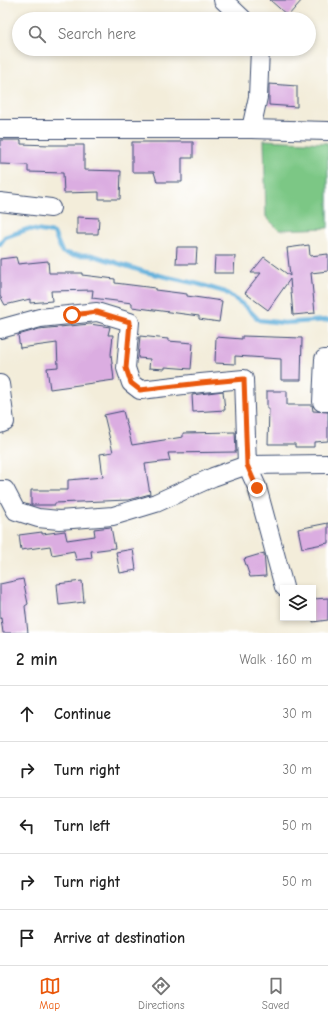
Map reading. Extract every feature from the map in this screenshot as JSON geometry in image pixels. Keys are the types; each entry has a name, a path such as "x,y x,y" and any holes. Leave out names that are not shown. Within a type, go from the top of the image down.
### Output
{"street":[{"path":"223,0 236,12"},
{"path":"251,129 258,97 260,56"},
{"path":"0,129 251,129 328,131"},
{"path":"0,202 51,208"},
{"path":"0,329 40,318 97,312 130,322 126,368 131,383 140,390 244,379 247,465 257,488 283,585"},
{"path":"328,359 324,360 322,402 328,402"},
{"path":"0,384 5,422 0,424"},
{"path":"0,490 5,490 16,511 38,518 59,520 113,516 156,503 213,477 247,465 328,464"}],"green space":[{"path":"264,140 328,143 328,228 279,230 266,217"}],"building":[{"path":"270,0 302,0 292,12 284,12"},
{"path":"269,84 297,86 297,107 269,105"},
{"path":"0,140 21,140 21,144 84,145 84,170 121,171 120,199 99,199 99,192 64,193 63,173 28,172 28,165 0,164"},
{"path":"132,142 193,142 193,158 182,158 182,182 157,182 154,172 132,172"},
{"path":"77,217 99,218 98,234 77,234"},
{"path":"309,245 310,256 328,254 328,271 311,273 315,313 293,315 290,279 268,310 245,293 261,273 251,273 264,257 290,276 287,248"},
{"path":"177,247 197,247 196,264 176,264"},
{"path":"215,256 235,256 234,273 214,273"},
{"path":"16,257 18,264 48,261 49,273 82,273 82,275 115,279 115,283 155,288 155,290 187,294 187,296 222,301 219,322 199,319 199,316 132,307 132,303 92,298 93,290 51,291 52,301 30,303 30,299 5,305 0,296 0,259"},
{"path":"90,324 110,327 108,335 113,335 111,354 114,380 50,389 47,368 58,367 57,343 20,348 18,335 39,329"},
{"path":"140,336 168,339 168,341 193,343 191,369 165,367 165,369 149,368 150,359 138,358"},
{"path":"242,336 302,338 301,380 281,380 281,359 235,356 235,364 215,363 216,337 242,339"},
{"path":"223,391 225,410 193,412 192,395"},
{"path":"267,391 287,391 287,405 312,405 313,411 328,412 328,441 314,442 314,447 295,447 295,444 268,444 269,408 267,408"},
{"path":"123,411 132,445 183,437 183,433 235,432 236,452 168,453 170,461 145,464 150,494 128,500 55,503 55,505 31,505 31,490 68,490 68,480 103,477 100,454 113,452 104,415"},
{"path":"328,523 328,543 302,548 298,529"},
{"path":"111,527 115,548 91,551 92,558 76,560 74,551 52,555 50,546 21,550 19,535 65,531 67,540 95,536 94,529"},
{"path":"133,549 136,570 120,573 116,552"},
{"path":"264,553 266,576 250,577 244,559"},
{"path":"23,579 28,604 25,606 28,633 3,633 1,618 0,619 0,584"},
{"path":"82,581 84,602 59,605 57,584"},
{"path":"328,598 328,620 313,622 316,621 316,599"}],"waterway":[{"path":"0,244 5,237 28,229 54,233 62,252 73,255 92,255 145,272 198,284 225,292 245,306 259,320 284,323 328,320"}],"route":[{"path":"72,315 97,312 130,322 126,368 131,383 140,390 244,379 247,465 257,488"}]}
